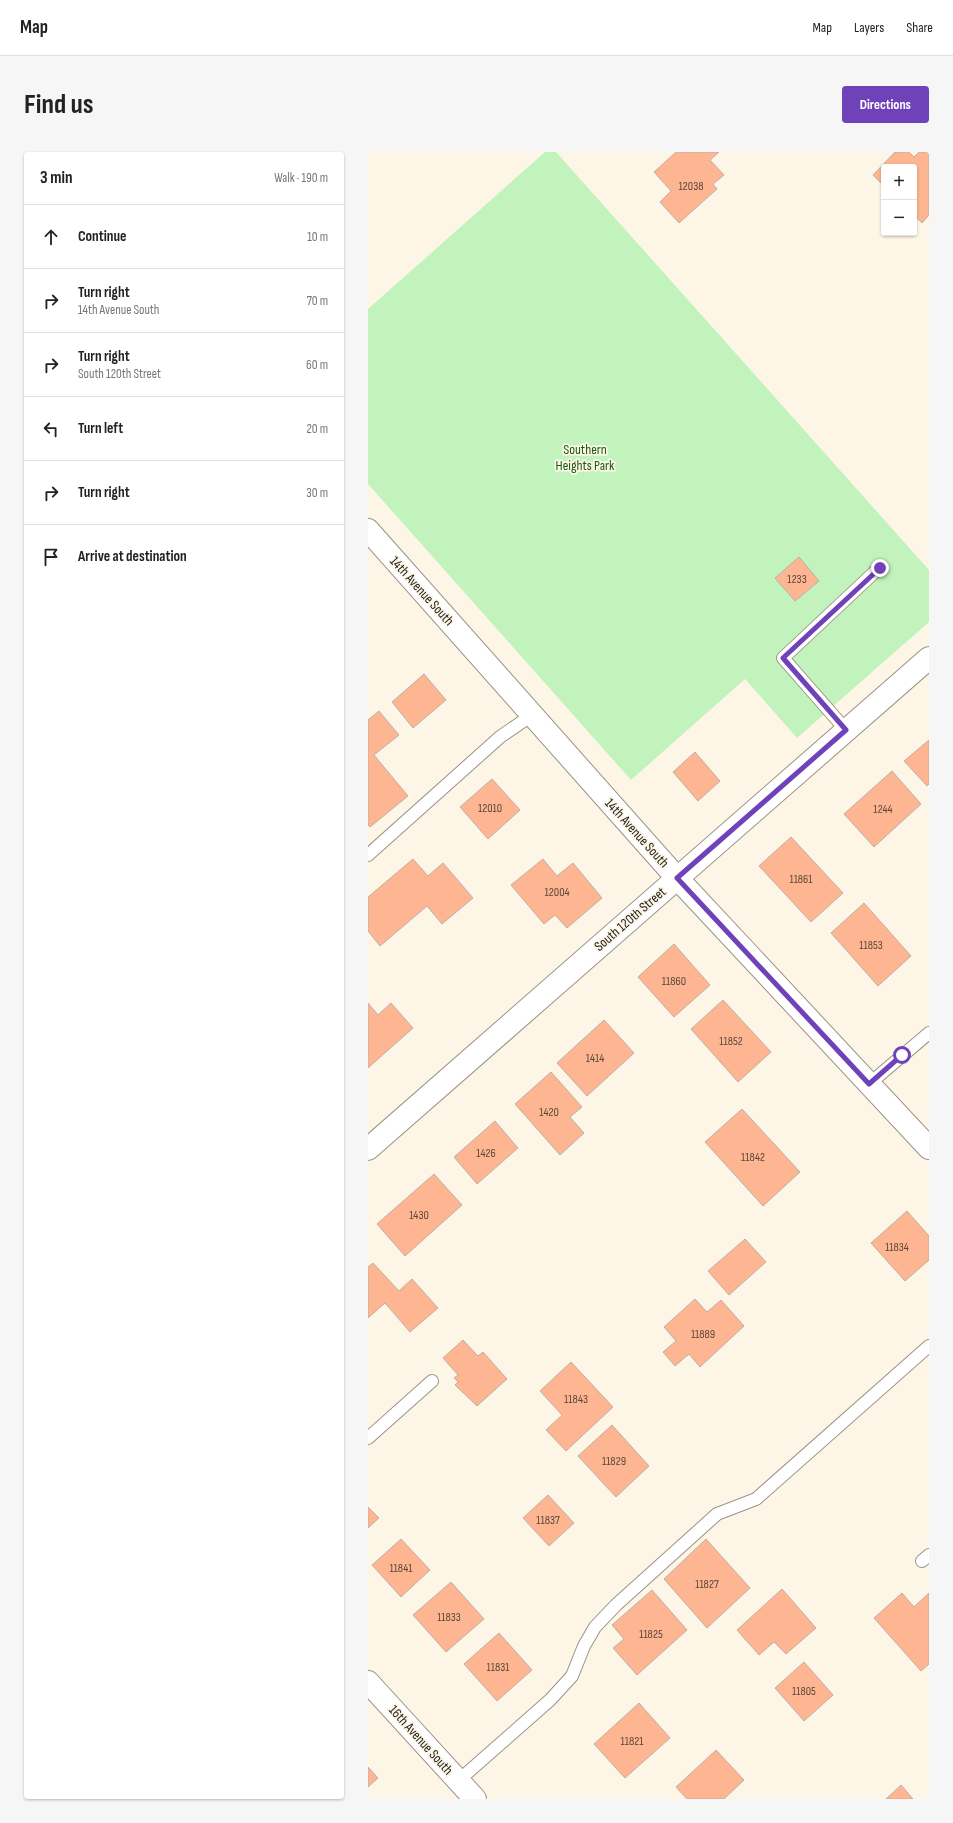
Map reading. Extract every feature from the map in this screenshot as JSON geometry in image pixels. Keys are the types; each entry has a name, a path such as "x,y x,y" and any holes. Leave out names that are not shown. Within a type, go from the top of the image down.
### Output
{"street":[{"name":"14th Avenue South","path":"368,530 677,878 929,1148"},
{"name":"South 120th Street","path":"368,1149 929,658"},
{"name":"16th Avenue South","path":"368,1682 475,1799"}],"lane":[{"path":"846,730 783,658 880,568"},
{"path":"368,856 500,737 532,715"},
{"path":"869,1084 929,1033"},
{"path":"458,1781 550,1700 572,1676 584,1646 595,1627 616,1605 717,1514 756,1499 929,1346"},
{"path":"368,1438 432,1380"}],"green space":[{"name":"Southern Heights Park","path":"545,152 556,152 929,570 929,622 797,738 745,679 631,780 368,484 368,309"}],"building":[{"path":"676,152 719,152 710,160 724,175 713,184 717,189 679,223 660,202 671,191 654,172"},
{"path":"895,152 909,152 914,157 919,152 929,152 929,215 922,223 917,218 917,164 884,164"},
{"path":"881,167 881,183 873,175"},
{"path":"799,557 819,581 795,601 775,578"},
{"path":"424,674 446,700 413,728 392,702"},
{"path":"379,711 399,735 374,755 408,796 370,827 368,825 368,720"},
{"path":"929,740 929,784 927,786 904,761"},
{"path":"695,752 720,781 698,801 673,772"},
{"path":"892,771 921,804 874,847 844,814"},
{"path":"492,779 520,810 488,839 460,807"},
{"path":"791,837 843,893 811,922 759,866"},
{"path":"413,859 428,876 443,863 473,898 442,924 427,906 380,946 368,931 368,897"},
{"path":"543,859 557,876 573,863 602,898 567,928 555,915 544,924 511,885"},
{"path":"864,903 911,956 878,986 831,933"},
{"path":"674,944 710,985 674,1017 638,977"},
{"path":"723,1000 771,1052 738,1082 691,1029"},
{"path":"368,1003 378,1015 391,1003 413,1028 368,1068"},
{"path":"604,1020 634,1053 587,1096 557,1063"},
{"path":"551,1072 582,1107 570,1117 584,1133 560,1155 515,1104"},
{"path":"742,1109 800,1172 763,1206 705,1142"},
{"path":"495,1121 518,1148 477,1184 454,1157"},
{"path":"434,1174 462,1205 405,1256 377,1224"},
{"path":"907,1211 929,1236 929,1260 905,1281 871,1243"},
{"path":"745,1239 766,1262 729,1295 708,1271"},
{"path":"373,1263 399,1291 412,1279 438,1308 410,1332 385,1303 368,1318 368,1267"},
{"path":"695,1299 707,1312 721,1300 744,1326 700,1367 689,1354 675,1366 663,1352 676,1341 664,1327"},
{"path":"463,1340 478,1356 483,1352 507,1379 477,1406 455,1385 458,1382 454,1378 458,1375 443,1358"},
{"path":"571,1362 613,1407 566,1451 546,1430 562,1415 540,1391"},
{"path":"612,1425 649,1466 616,1497 578,1456"},
{"path":"548,1495 574,1523 549,1546 523,1518"},
{"path":"368,1507 379,1518 368,1528"},
{"path":"401,1539 430,1570 401,1597 372,1565"},
{"path":"706,1539 750,1588 707,1628 664,1579"},
{"path":"451,1582 484,1619 446,1652 413,1615"},
{"path":"782,1589 816,1628 786,1654 774,1642 759,1655 737,1630"},
{"path":"652,1590 687,1630 637,1675 613,1648 624,1639 612,1625"},
{"path":"902,1593 914,1607 929,1593 929,1664 921,1671 874,1618"},
{"path":"499,1633 532,1670 497,1701 464,1664"},
{"path":"804,1662 833,1695 804,1721 775,1688"},
{"path":"639,1703 670,1738 625,1778 594,1744"},
{"path":"716,1750 744,1780 724,1799 687,1799 676,1787"},
{"path":"368,1767 378,1778 368,1787"},
{"path":"901,1785 913,1799 886,1799"}],"route":[{"path":"880,568 783,658 846,730 677,878 869,1084 902,1055"}]}
